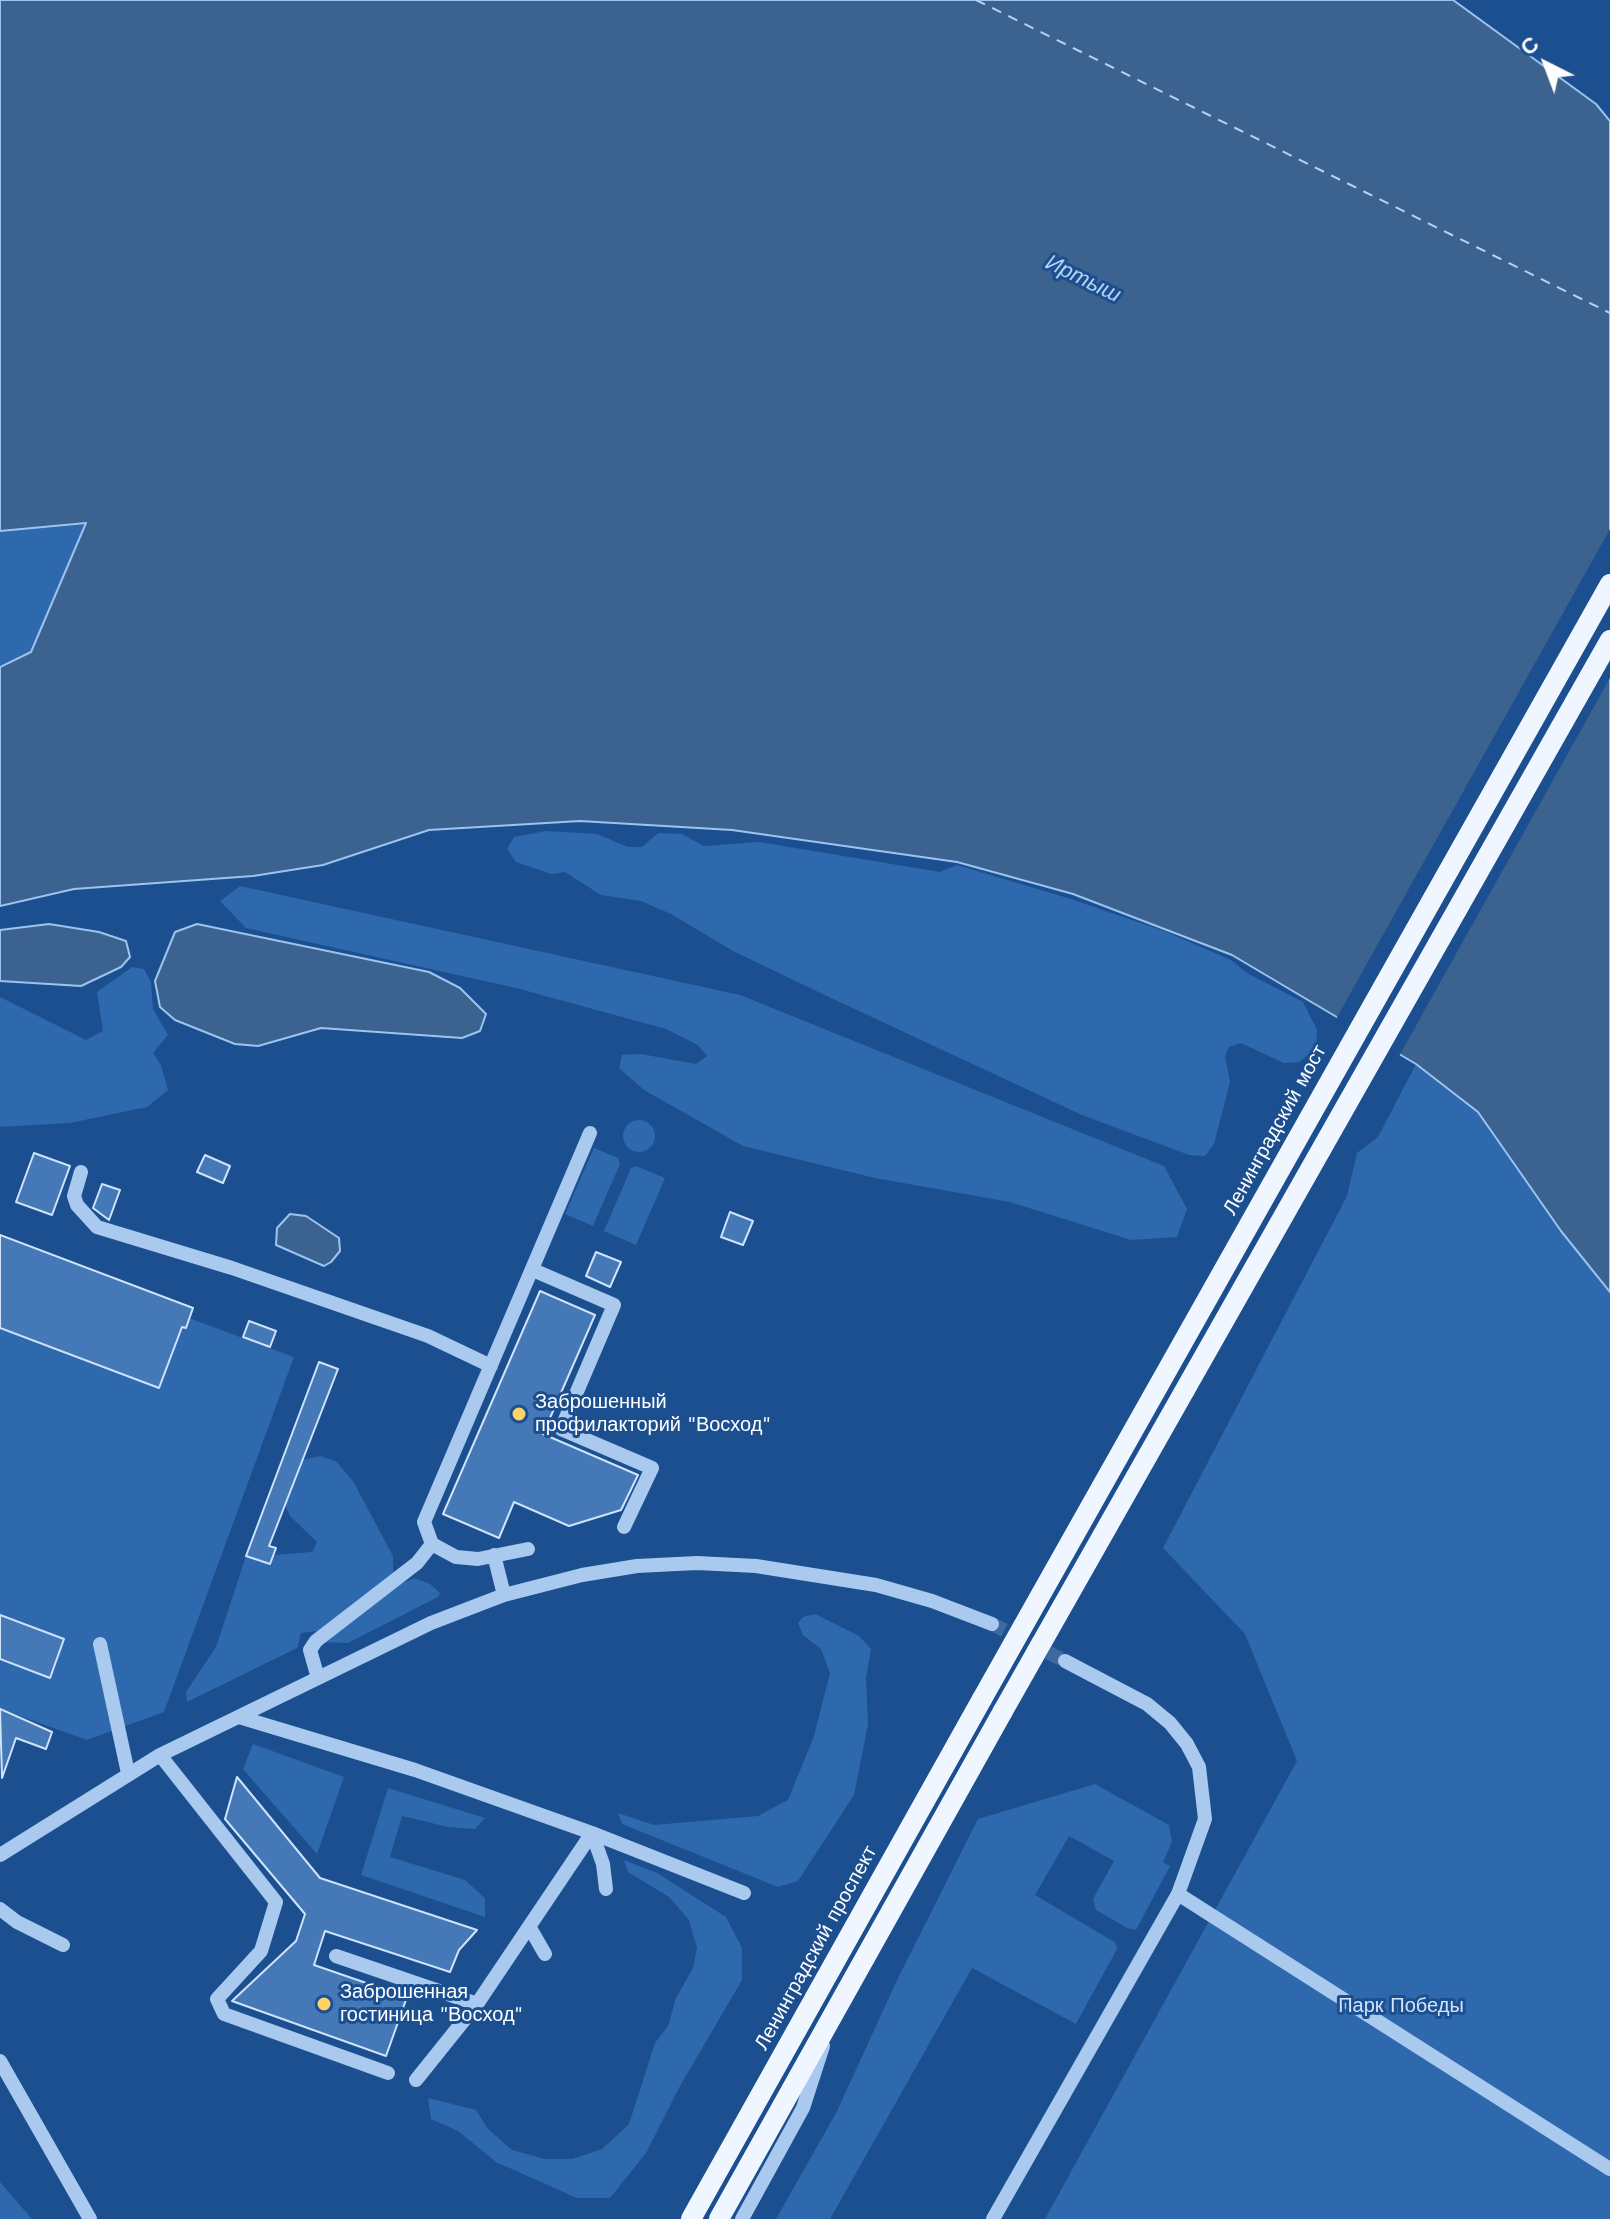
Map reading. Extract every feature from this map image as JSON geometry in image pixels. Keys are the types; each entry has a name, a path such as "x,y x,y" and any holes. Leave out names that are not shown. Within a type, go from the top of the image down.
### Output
{"main road":[{"name":"Ленинградский мост","path":"982,1699 1610,584"},
{"path":"719,2219 1610,640"},
{"name":"Ленинградский проспект","path":"691,2219 982,1699"}],"street":[{"path":"528,1549 478,1559 456,1557 432,1544 424,1522 590,1133"},
{"path":"81,1172 74,1196 77,1205 97,1227 180,1251 414,1331 491,1366"},
{"path":"533,1270 614,1305 561,1429 652,1468 624,1527"},
{"path":"325,1679 310,1650 316,1641 417,1563 432,1544"},
{"path":"494,1555 504,1595"},
{"path":"0,1855 160,1755 325,1679 431,1623 504,1595 582,1575 637,1566 697,1563 756,1566 876,1585 932,1601 992,1624"},
{"path":"100,1644 128,1773"},
{"path":"993,2219 1178,1894 1205,1819 1205,1795 1199,1767 1187,1744 1147,1704 1065,1661"},
{"path":"239,1717 415,1770 592,1833 744,1893"},
{"path":"160,1755 276,1902 261,1951 217,1999 224,2014 388,2073"},
{"path":"592,1833 603,1864 606,1889"},
{"path":"416,2080 477,2004 592,1833"},
{"path":"1178,1894 1610,2169"},
{"path":"0,1909 17,1922 63,1945"},
{"path":"530,1928 545,1954"},
{"path":"336,1956 477,2004"},
{"path":"742,2219 803,2108 835,2012"},
{"path":"0,2061 90,2219"}],"green space":[{"path":"86,522 31,652 0,667 0,531"},
{"path":"546,831 597,834 628,847 642,847 658,833 682,834 704,846 759,842 940,872 957,865 1164,931 1231,960 1247,973 1303,1002 1317,1030 1316,1048 1299,1062 1284,1063 1241,1043 1229,1047 1225,1056 1230,1082 1214,1144 1205,1156 1189,1155 1082,1115 733,951 671,914 641,901 601,895 565,872 551,874 516,862 507,849 514,837"},
{"path":"240,886 740,995 1164,1166 1187,1209 1177,1237 1131,1240 1010,1202 875,1178 743,1146 644,1090 619,1068 622,1055 641,1054 696,1064 707,1056 698,1045 666,1029 516,988 246,928 220,901"},
{"path":"132,967 144,969 151,982 153,1009 168,1035 153,1053 161,1065 168,1090 147,1107 70,1123 0,1127 0,997 86,1040 103,1031 97,992"},
{"name":"Парк Победы","path":"1416,1064 1478,1112 1561,1231 1610,1292 1610,2219 1045,2219 1297,1761 1245,1634 1163,1548 1347,1196 1357,1153 1378,1137"},
{"path":"639,1120 650,1125 655,1136 650,1147 639,1152 628,1147 623,1136 628,1125"},
{"path":"594,1148 618,1158 620,1164 593,1226 565,1214"},
{"path":"636,1166 665,1178 636,1245 604,1231 631,1168"},
{"path":"0,1248 294,1357 164,1712 87,1740 0,1709"},
{"path":"320,1456 336,1461 353,1481 393,1556 393,1571 403,1583 414,1578 430,1584 440,1593 438,1597 348,1643 319,1642 316,1631 301,1633 297,1648 187,1702 186,1692 216,1647 246,1556 269,1564 273,1555 312,1552 317,1542 290,1516 285,1505 302,1460"},
{"path":"815,1614 859,1636 871,1649 866,1678 868,1724 854,1795 798,1881 778,1887 622,1824 618,1813 654,1825 758,1816 788,1800 814,1736 830,1673 821,1649 803,1635 798,1623 803,1617"},
{"path":"253,1744 344,1777 317,1854 243,1769"},
{"path":"1095,1784 1169,1825 1172,1842 1163,1862 1170,1866 1136,1930 1096,1910 1093,1899 1114,1861 1069,1836 1035,1895 1116,1943 1117,1949 1076,2024 972,1968 830,2219 776,2219 836,2113 898,1978 978,1819"},
{"path":"388,1788 485,1818 475,1829 448,1827 402,1816 390,1857 465,1880 485,1898 485,1917 361,1875"},
{"path":"624,1860 657,1873 726,1917 742,1948 742,1980 680,2086 646,2153 610,2198 577,2198 496,2162 458,2131 431,2119 428,2098 476,2110 488,2129 512,2150 545,2159 572,2159 602,2149 629,2124 655,2043 668,2026 676,1998 693,1968 697,1948 689,1920 669,1897 628,1872"},
{"path":"0,2182 32,2219 0,2219"}],"water":[{"name":"Иртыш","path":"0,0 1453,0 1596,104 1610,121 1610,1292 1561,1231 1478,1112 1416,1064 1232,955 1073,894 957,862 732,830 580,821 429,830 323,865 253,876 74,889 0,906 0,667 31,652 86,523 0,531"},
{"path":"49,924 99,932 126,941 130,957 121,967 81,986 0,981 0,930"},
{"path":"197,924 429,972 460,988 486,1014 480,1031 462,1038 321,1028 258,1046 235,1044 175,1020 160,1007 155,981 175,932"},
{"path":"290,1214 306,1216 339,1238 340,1251 331,1262 324,1266 276,1245 277,1228"}],"pier":[{"path":"1610,529 1610,678 1398,1058 1336,1019"}],"building":[{"path":"34,1153 70,1166 52,1215 16,1202"},
{"path":"205,1155 230,1166 223,1183 197,1172"},
{"path":"102,1184 120,1190 109,1220 93,1208"},
{"path":"730,1212 753,1221 743,1245 721,1237"},
{"path":"0,1235 193,1308 186,1328 182,1327 159,1388 0,1328"},
{"path":"596,1252 621,1262 610,1287 586,1276"},
{"path":"540,1291 595,1315 543,1434 638,1475 621,1510 569,1526 514,1502 499,1538 443,1514"},
{"path":"249,1321 276,1331 270,1347 243,1337"},
{"path":"319,1362 338,1369 269,1546 276,1548 270,1564 246,1556"},
{"path":"0,1615 64,1639 50,1678 0,1659"},
{"path":"0,1709 52,1732 46,1749 16,1738 2,1778"},
{"path":"237,1777 320,1878 477,1930 459,1950 450,1972 325,1931 314,1965 407,1997 386,2056 232,2001 296,1941 305,1914 225,1819"}],"ferry route":[{"path":"976,0 1610,313"}],"tunnel":[{"path":"992,1624 1065,1661"}],"place":[{"name":"Заброшенный профилакторий \"Восход\"","path":"519,1414"},
{"name":"Заброшенная гостиница \"Восход\"","path":"324,2004"}]}
